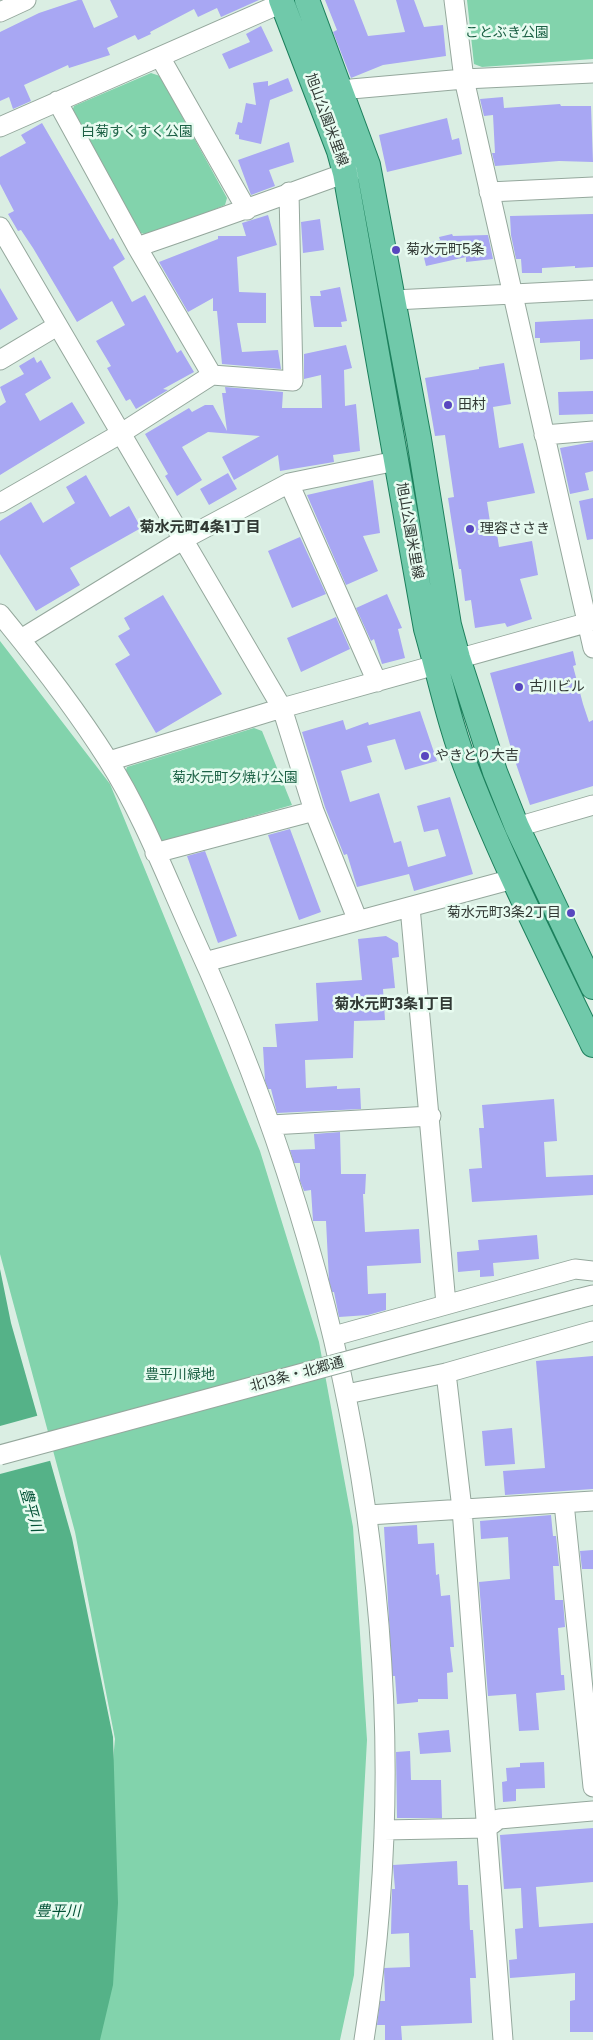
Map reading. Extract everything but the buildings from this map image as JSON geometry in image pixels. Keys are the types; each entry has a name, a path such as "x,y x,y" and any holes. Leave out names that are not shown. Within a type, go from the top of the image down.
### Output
{"main road":[{"name":"旭山公園米里線","path":"307,0 345,174 426,629 447,662 517,827 593,987"},
{"name":"旭山公園米里線","path":"281,1 368,165 394,300 449,625 447,662 440,685 468,774 513,879 593,1045"}],"street":[{"path":"0,12 26,0"},
{"path":"454,0 464,79 544,435 590,622 593,648"},
{"path":"0,126 160,57 281,1"},
{"path":"160,57 247,210"},
{"path":"329,94 464,79 593,73"},
{"path":"57,102 137,247 212,375"},
{"path":"137,247 247,210 289,192 368,165"},
{"path":"489,192 593,187"},
{"path":"0,503 120,434 212,375 293,381 289,192"},
{"path":"0,227 282,708 314,811 358,920"},
{"path":"394,300 593,290"},
{"path":"0,360 57,326"},
{"path":"544,435 593,431"},
{"path":"21,639 184,539 289,483 396,460"},
{"path":"289,483 377,682"},
{"path":"0,614 21,639 109,761 155,853 237,1036 271,1125 308,1241 334,1336 347,1394 368,1515 380,1631 384,1720 384,1830 373,1978 364,2040"},
{"path":"109,761 282,708 590,622"},
{"path":"517,827 593,805"},
{"path":"155,853 314,811"},
{"path":"205,962 513,879"},
{"path":"410,907 446,1304"},
{"path":"271,1125 430,1116"},
{"path":"334,1336 575,1269 593,1271"},
{"name":"北13条・北郷通","path":"0,1455 585,1297"},
{"path":"347,1394 446,1373 593,1331"},
{"path":"446,1373 462,1509 504,2040"},
{"path":"368,1515 593,1500"},
{"path":"564,1503 593,1787"},
{"path":"384,1830 487,1828 499,1819 593,1811"}],"green space":[{"name":"ことぶき公園","path":"467,0 593,0 593,59 482,67 474,64"},
{"name":"白菊すくすく公園","path":"151,73 160,76 227,198 225,205 151,236 141,233 71,114 74,106"},
{"name":"豊平川緑地","path":"0,641 110,784 260,1151 319,1342 353,1527 367,1740 354,1975 340,2040 76,2040 95,1956 115,1739 75,1532 0,1254"},
{"name":"菊水元町夕焼け公園","path":"254,728 262,731 292,805 155,844 125,773 127,767"}],"water":[{"name":"豊平川","path":"0,1269 11,1323 72,1538 113,1737 118,1903 113,1985 100,2040 0,2040"}],"pier":[{"path":"40,1415 53,1460 0,1474 0,1426"}],"place":[{"name":"菊水元町5条","path":"396,250"},
{"name":"田村","path":"448,405"},
{"name":"理容ささき","path":"470,529"},
{"name":"古川ビル","path":"519,687"},
{"name":"やきとり大吉","path":"425,756"},
{"name":"菊水元町3条2丁目","path":"571,913"}],"district":[{"name":"菊水元町4条1丁目","path":"200,528"},
{"name":"菊水元町3条1丁目","path":"394,1005"}]}
